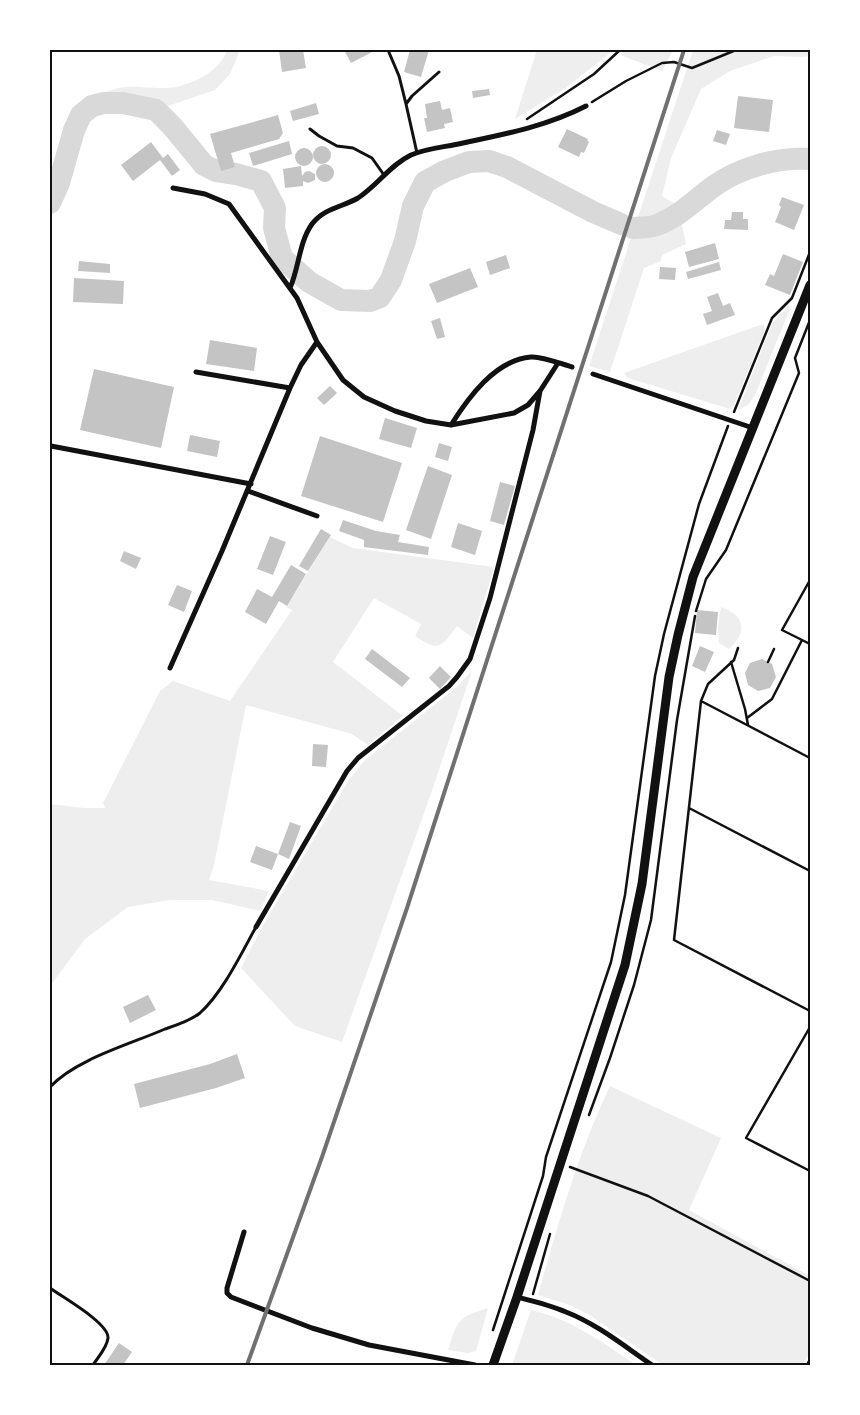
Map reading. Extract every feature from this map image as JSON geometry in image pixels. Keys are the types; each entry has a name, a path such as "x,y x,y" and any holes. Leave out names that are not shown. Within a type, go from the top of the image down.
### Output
{"main road":[{"path":"493,1365 625,965 642,884 668,677 693,577 810,285"}],"street":[{"path":"290,288 308,232 316,219 328,210 359,197 402,160 418,153 540,125 567,116 586,106"},
{"path":"173,188 205,194 229,204 297,298 317,342 343,380 364,397 395,412 426,421 451,425 514,413 528,405 540,391 558,363"},
{"path":"170,668 251,484 290,388 301,365 317,342"},
{"path":"451,425 461,409 484,382 503,367 518,359 533,357 572,367"},
{"path":"196,372 290,388"},
{"path":"593,374 753,428"},
{"path":"256,927 347,771 358,758 448,686 470,659 500,563 533,430 540,391"},
{"path":"52,446 251,484"},
{"path":"248,491 317,516"},
{"path":"244,1232 227,1288 227,1293 231,1297 312,1328 369,1345 475,1365"},
{"path":"517,1297 566,1312 585,1321 652,1365"}],"lane":[{"path":"388,50 399,76 418,153"},
{"path":"406,104 412,96 439,72"},
{"path":"310,129 337,146 353,148 372,158 384,175"},
{"path":"50,1087 73,1069 95,1058 198,1014 209,1003 224,982 256,927"},
{"path":"50,1288 100,1323 107,1331 106,1346 93,1365"}],"path":[{"path":"526,119 594,74 620,50"},
{"path":"586,106 626,81 662,63 674,62 692,68 736,50"},
{"path":"490,1338 543,1176 546,1157 611,962 626,895 655,676 698,504 772,318 792,298 810,252"},
{"path":"587,1120 634,985 651,920 677,720 696,614 706,579 726,550 799,373 795,358 810,320"},
{"path":"810,580 782,630 810,644"},
{"path":"747,718 772,699 802,640"},
{"path":"738,648 734,660 708,684 701,701 674,940 810,1010"},
{"path":"768,662 774,649"},
{"path":"731,662 748,725"},
{"path":"701,701 810,758"},
{"path":"689,808 810,871"},
{"path":"810,1027 746,1138 810,1171"},
{"path":"570,1167 573,1160"},
{"path":"560,1163 648,1196 810,1281"},
{"path":"531,1300 551,1230"},
{"path":"806,1365 810,1359"}],"shaded area":[{"path":"227,50 240,50 230,74 215,90 165,107 140,99 96,99 78,105 119,88 170,88 191,82 199,79 219,64"},
{"path":"537,50 614,50 564,89 515,119"},
{"path":"624,50 673,50 662,71 620,55"},
{"path":"693,50 810,50 810,56 774,56 730,71 701,89 671,158 662,196 678,206 686,244 662,255 661,261 644,268 610,372 589,366"},
{"path":"789,306 790,309 755,395 748,405 738,410 772,324"},
{"path":"764,325 765,330 734,405 730,409 628,378 624,373"},
{"path":"330,537 353,548 494,567 473,638 457,626 443,643 434,646 429,644 415,636 421,624 374,598 333,662 403,716 368,745 352,734 246,705 214,865 209,880 269,891 260,911 212,900 170,900 128,907 85,939 50,986 50,804 84,808 105,808 103,803 160,691 173,681 230,701 292,610 286,607"},
{"path":"721,607 735,615 741,625 739,636 729,649 719,643 718,627"},
{"path":"472,671 433,788 342,1042 295,1026 241,968 261,929 348,781 364,761 458,686"},
{"path":"610,1086 721,1138 689,1210 810,1276 810,1353 802,1365 663,1365 591,1316 570,1305 538,1295 578,1163"},
{"path":"488,1308 476,1351 468,1353 448,1350 454,1332 460,1322 470,1315"},
{"path":"531,1310 573,1325 636,1365 512,1365"}],"building":[{"path":"279,50 303,50 306,68 282,72"},
{"path":"344,50 376,50 351,63"},
{"path":"410,50 429,50 421,77 404,72"},
{"path":"489,89 490,95 473,98 472,91"},
{"path":"738,96 773,100 769,132 734,128"},
{"path":"440,101 442,110 450,108 453,122 444,124 445,128 427,132 424,118 427,118 425,104"},
{"path":"316,103 319,114 293,121 290,111"},
{"path":"278,115 283,133 279,139 231,153 235,167 221,171 210,134"},
{"path":"567,129 588,139 589,142 584,153 581,152 579,157 558,147"},
{"path":"717,130 730,134 726,145 713,141"},
{"path":"289,141 292,154 253,166 249,153"},
{"path":"151,142 163,158 168,154 180,170 172,176 160,160 133,181 121,165"},
{"path":"322,146 328,149 331,155 328,161 322,164 316,161 313,155 316,149"},
{"path":"304,148 310,151 313,157 310,163 304,166 298,163 295,157 298,151"},
{"path":"325,164 331,167 334,173 331,179 325,182 319,179 316,173 319,167"},
{"path":"301,166 302,176 305,172 309,171 315,174 315,180 308,183 303,181 303,186 285,188 283,169"},
{"path":"782,197 804,205 794,230 775,222 781,207 779,205"},
{"path":"732,212 743,212 743,219 748,219 748,230 724,229 725,220 731,220"},
{"path":"715,243 719,259 689,267 685,252"},
{"path":"783,254 803,262 790,295 765,285 770,274 774,276"},
{"path":"506,255 510,268 490,275 486,262"},
{"path":"79,261 110,264 110,273 78,271"},
{"path":"719,262 721,270 688,279 686,272"},
{"path":"660,267 676,268 675,280 659,279"},
{"path":"470,268 478,287 437,303 429,284"},
{"path":"74,278 124,281 123,304 73,302"},
{"path":"718,293 723,306 730,303 735,315 707,325 703,314 712,311 707,297"},
{"path":"440,318 445,337 437,339 431,321"},
{"path":"210,340 257,348 254,371 206,364"},
{"path":"94,369 174,387 161,448 80,430"},
{"path":"330,386 337,393 324,405 317,398"},
{"path":"385,418 417,428 411,448 379,439"},
{"path":"190,435 220,441 217,457 187,451"},
{"path":"320,436 402,463 383,522 301,496"},
{"path":"439,443 452,447 448,461 435,457"},
{"path":"428,466 452,475 431,539 406,530"},
{"path":"500,482 515,486 504,525 490,521"},
{"path":"343,520 376,531 400,535 398,542 429,547 428,555 364,547 364,540 339,531"},
{"path":"458,523 482,531 475,555 451,547"},
{"path":"321,529 331,535 308,571 299,566"},
{"path":"270,536 286,542 273,575 257,569"},
{"path":"124,551 141,558 136,569 120,561"},
{"path":"291,565 306,574 287,606 279,601 266,624 245,612 257,589 272,597"},
{"path":"177,585 192,591 184,612 168,605"},
{"path":"697,610 718,612 716,635 695,633"},
{"path":"700,646 714,652 705,672 692,666"},
{"path":"372,649 410,678 402,687 365,659"},
{"path":"762,659 772,664 776,677 770,688 758,691 748,685 745,673 750,663"},
{"path":"440,666 451,677 440,689 429,678"},
{"path":"313,744 328,745 326,767 312,766"},
{"path":"290,822 301,826 289,859 278,854"},
{"path":"256,846 278,854 272,870 250,862"},
{"path":"148,995 156,1010 130,1023 123,1007"},
{"path":"237,1054 245,1078 216,1088 140,1108 134,1084 210,1064"},
{"path":"119,1343 132,1352 123,1365 104,1365"}],"waterway":[{"path":"50,203 59,183 74,130 81,115 92,106 104,103 123,103 156,110 172,126 204,165 216,171 261,181 275,208 274,228 282,258 309,282 341,300 370,301 380,297 391,280 405,241 413,206 425,182 445,171 469,162 489,161 507,167 593,212 621,224"},
{"path":"633,228 651,227 665,222 680,213 714,186 736,173 773,162 810,159"}],"railway":[{"path":"247,1365 322,1157 407,908 684,50"}]}
